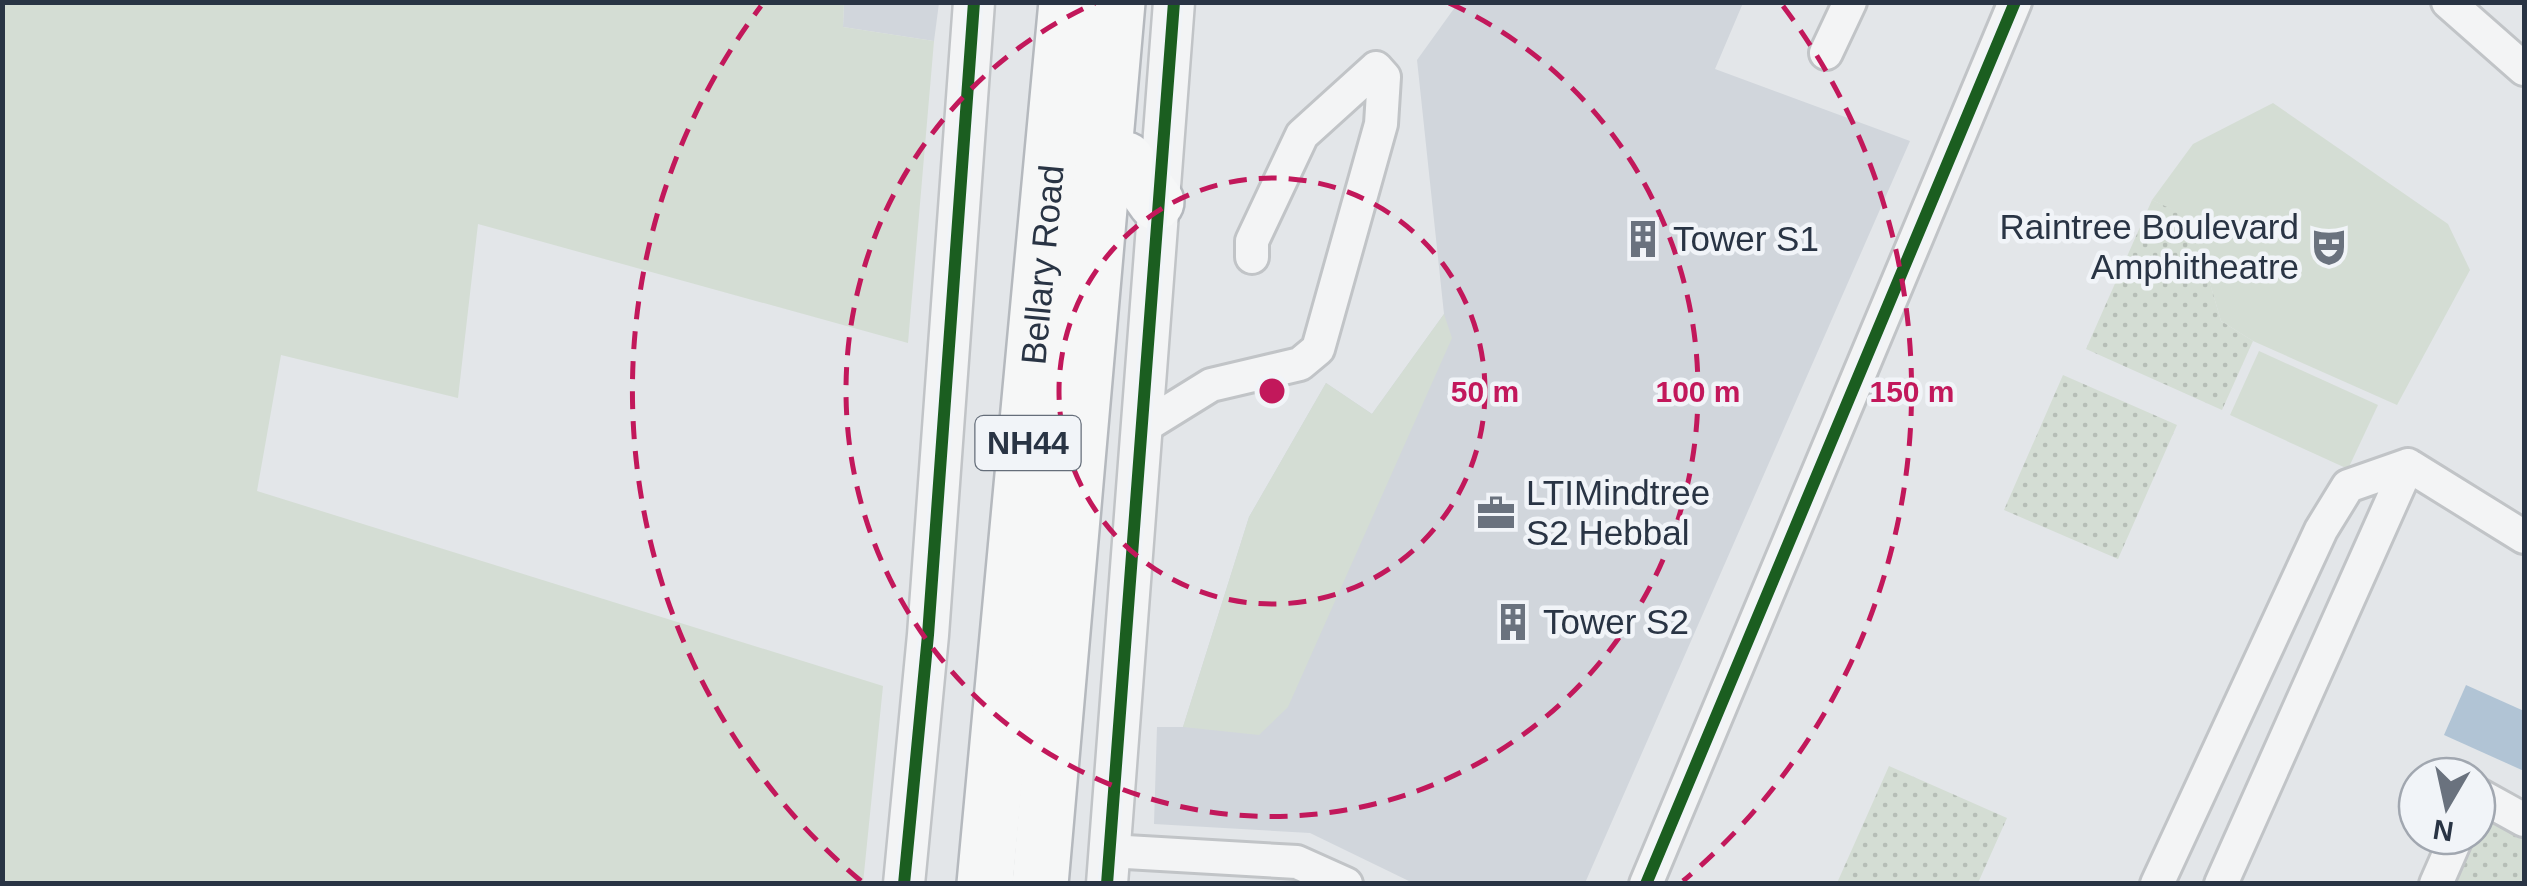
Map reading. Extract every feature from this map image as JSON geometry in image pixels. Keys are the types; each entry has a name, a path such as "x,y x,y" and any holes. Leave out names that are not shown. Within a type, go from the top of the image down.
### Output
{"highway":[{"name":"Bellary Road","path":"957,884 988,599 1035,2"},
{"name":"Bellary Road","path":"985,884 1067,2"},
{"name":"Bellary Road","path":"1040,884 1117,2"},
{"name":"Bellary Road","path":"1063,884 1141,181 1137,2"}],"street":[{"path":"904,884 928,636 974,2"},
{"path":"1174,2 1141,181 1140,429 1108,868 1297,862 1346,884"},
{"path":"1826,53 1850,2"},
{"path":"1646,884 2015,2"},
{"path":"2448,2 2524,69"},
{"path":"1140,429 1212,385 1300,364 1318,350 1381,124 1384,77 1376,68 1302,135 1252,241 1252,258"},
{"path":"2408,465 2524,537"},
{"path":"2157,884 2330,515 2348,486 2408,465"},
{"path":"2222,884 2408,465"},
{"path":"2497,805 2524,820"},
{"path":"2436,884 2448,856"}],"shaded area":[{"path":"844,2 843,27 934,41 908,343 478,224 458,398 281,355 257,491 883,686 863,883 3,883 3,3"},
{"path":"844,3 939,3 934,41 843,27"},
{"path":"1458,3 1743,3 1715,69 1910,141 1585,883 1413,883 1310,833 1154,824 1157,727 1183,727 1249,517 1326,383 1372,414 1444,314 1417,60"},
{"name":"Raintree Boulevard Amphitheatre","path":"2273,103 2448,224 2470,270 2397,405 2253,341 2221,321 2191,219 2152,200 2193,144"},
{"path":"2152,200 2191,218 2221,321 2253,341 2222,410 2086,349"},
{"path":"1444,314 1452,338 1288,707 1259,735 1183,727 1249,517 1326,383 1372,414"},
{"path":"2259,351 2378,405 2348,469 2230,415"},
{"path":"2063,375 2177,425 2118,559 2004,510"},
{"path":"1889,766 2007,818 1978,883 1837,883"},
{"path":"2497,820 2524,832 2524,883 2447,884 2459,856 2497,856"}],"water":[{"path":"2466,685 2524,711 2524,771 2497,756 2444,735"}],"cycle path":[{"path":"904,884 928,635 974,2"},
{"path":"1107,884 1174,2"},
{"path":"1646,884 2015,2"}],"place":[{"name":"Tower S1","path":"1643,239"},
{"name":"Raintree Boulevard Amphitheatre","path":"2329,247"},
{"name":"LTIMindtree S2 Hebbal","path":"1496,513"},
{"name":"Tower S2","path":"1513,622"}]}
